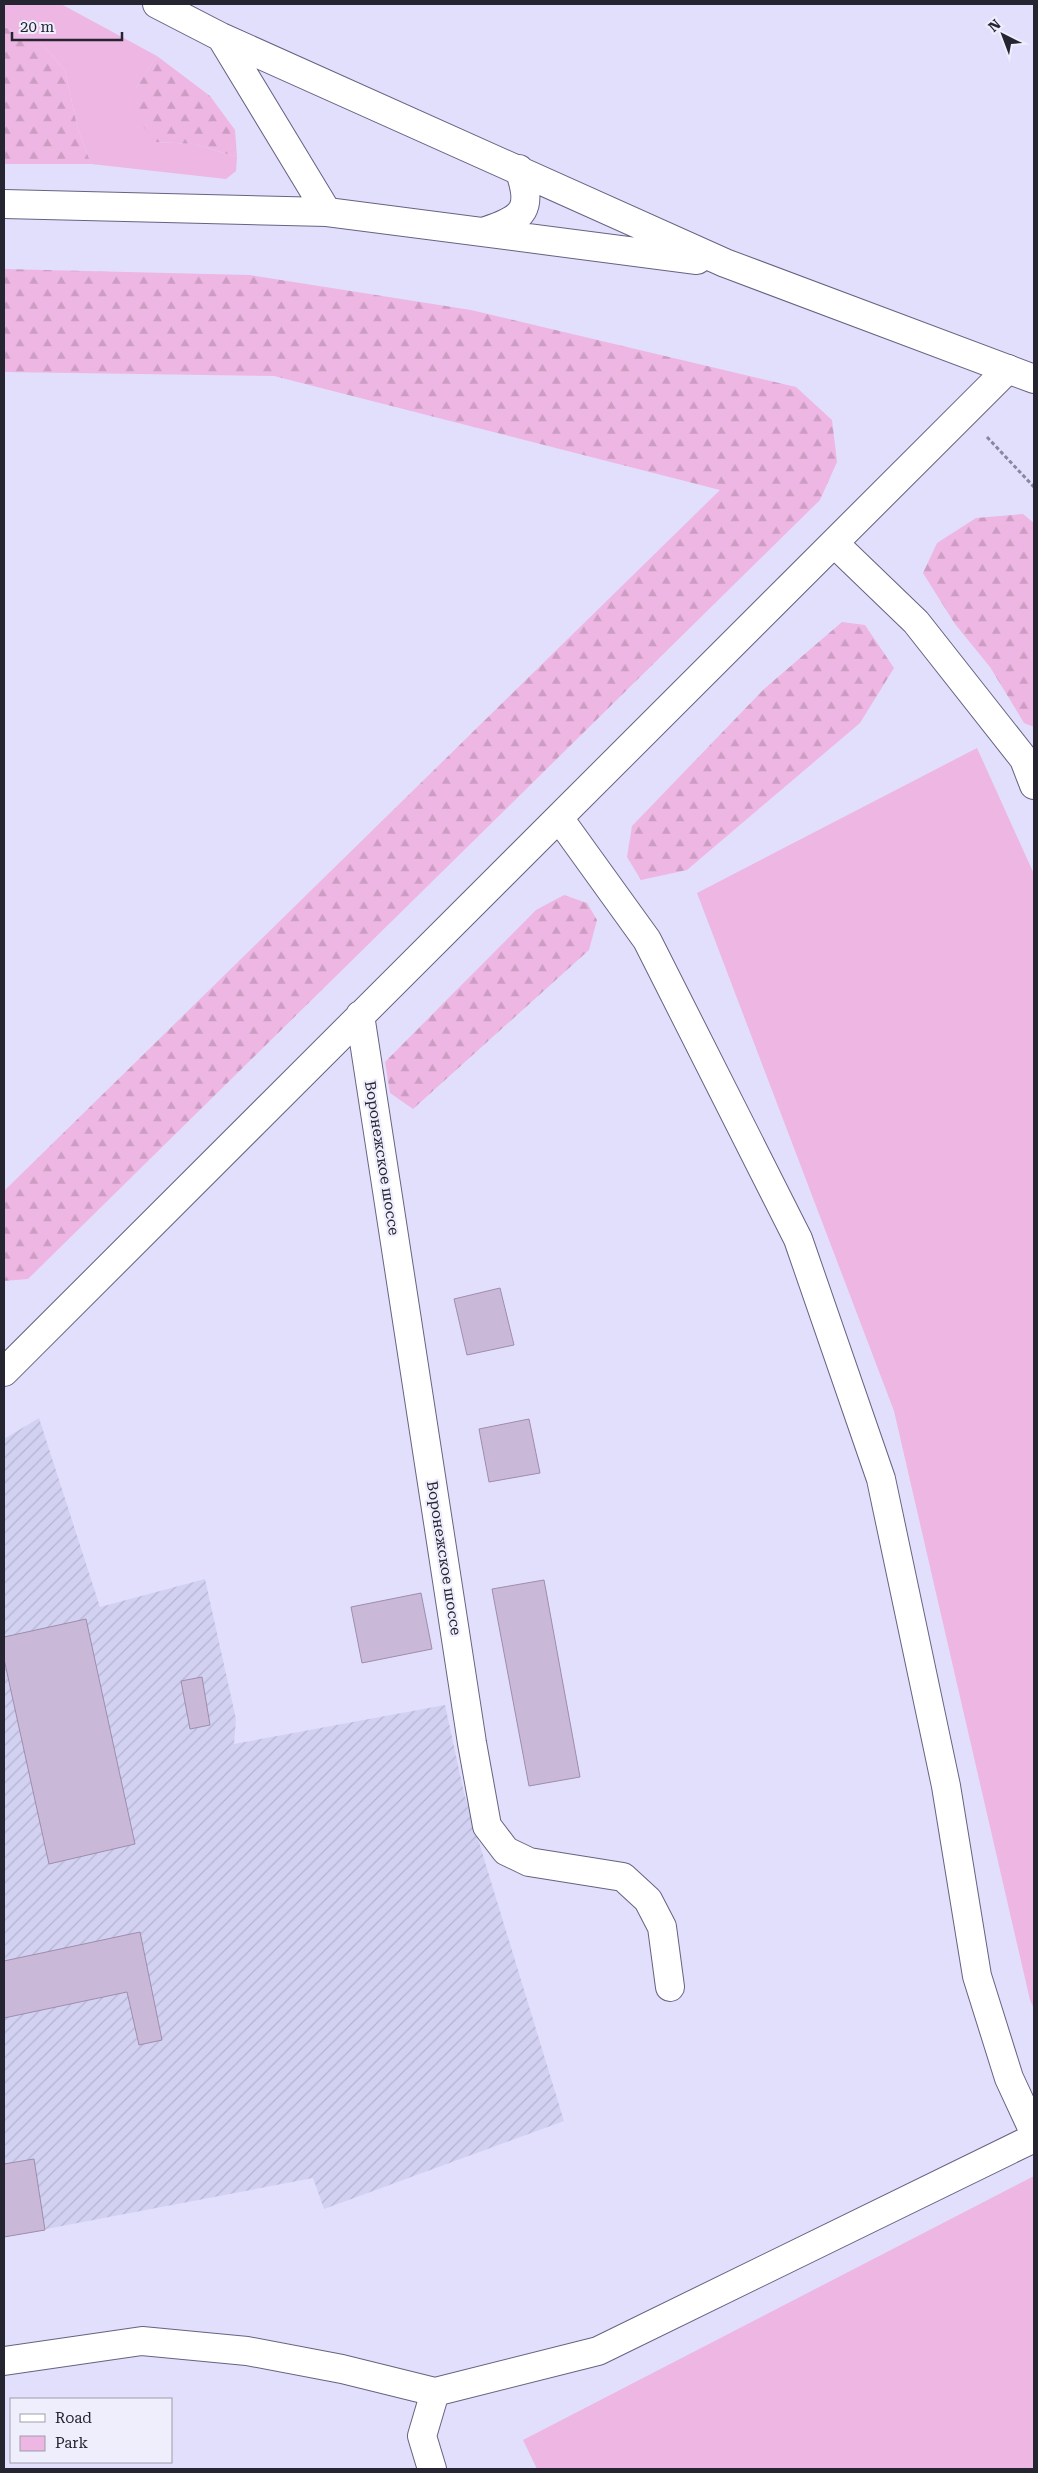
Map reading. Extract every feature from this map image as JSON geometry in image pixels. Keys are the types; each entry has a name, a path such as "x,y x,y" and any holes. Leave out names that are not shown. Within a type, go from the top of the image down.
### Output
{"street":[{"path":"157,4 221,37 725,263 1034,379"},
{"path":"221,37 327,212"},
{"path":"486,231 508,224 522,212 527,199 519,169"},
{"path":"4,204 327,212 725,263"},
{"path":"4,1372 1008,369"},
{"path":"834,543 916,622 1024,760 1034,785"},
{"path":"559,818 647,940 798,1239 881,1479 946,1786 977,1976 1009,2078 1034,2132"},
{"name":"Воронежское шоссе","path":"360,1016 472,1743 487,1826 506,1851 529,1862 623,1877 648,1900 662,1927 670,1987"},
{"path":"4,2361 142,2341 247,2351 342,2369 435,2392 598,2351 1034,2138"},
{"path":"432,2469 422,2436 435,2392"}],"path":[{"path":"964,412 1034,487"}],"shaded area":[{"path":"39,1418 100,1607 205,1579 236,1719 234,1744 445,1705 464,1793 564,2121 324,2209 313,2178 4,2237 4,1439"}],"green space":[{"path":"4,4 61,4 157,56 136,88 156,142 194,144 237,157 236,171 226,179 91,164 77,126 65,70 38,40 4,27"},
{"path":"4,27 38,40 65,70 77,126 91,164 4,164"},
{"path":"157,56 210,96 235,130 237,157 194,144 156,142 137,119 136,88"},
{"path":"4,269 250,275 471,310 796,387 832,420 837,462 820,500 28,1279 4,1281 4,1191 720,490 274,376 4,372"},
{"path":"1023,514 1034,523 1034,727 1024,723 990,667 955,624 923,573 937,543 976,518"},
{"path":"842,622 865,625 894,668 860,723 687,870 641,880 627,857 632,826 764,689"},
{"path":"977,748 1034,874 1034,2009 1030,2000 894,1411 697,893"},
{"path":"564,895 587,903 597,920 589,950 413,1109 390,1093 385,1062 536,910"},
{"path":"1034,2176 1034,2469 537,2469 523,2440"}],"building":[{"path":"500,1288 514,1345 467,1355 454,1299"},
{"path":"529,1419 540,1473 489,1482 479,1429"},
{"path":"544,1580 580,1777 529,1786 492,1589"},
{"path":"421,1593 432,1649 362,1663 351,1607"},
{"path":"86,1619 135,1844 49,1864 4,1659 4,1637"},
{"path":"202,1677 210,1725 190,1729 181,1681"},
{"path":"140,1932 162,2040 139,2045 127,1992 4,2018 4,1961"},
{"path":"34,2159 45,2230 4,2237 4,2164"}]}
